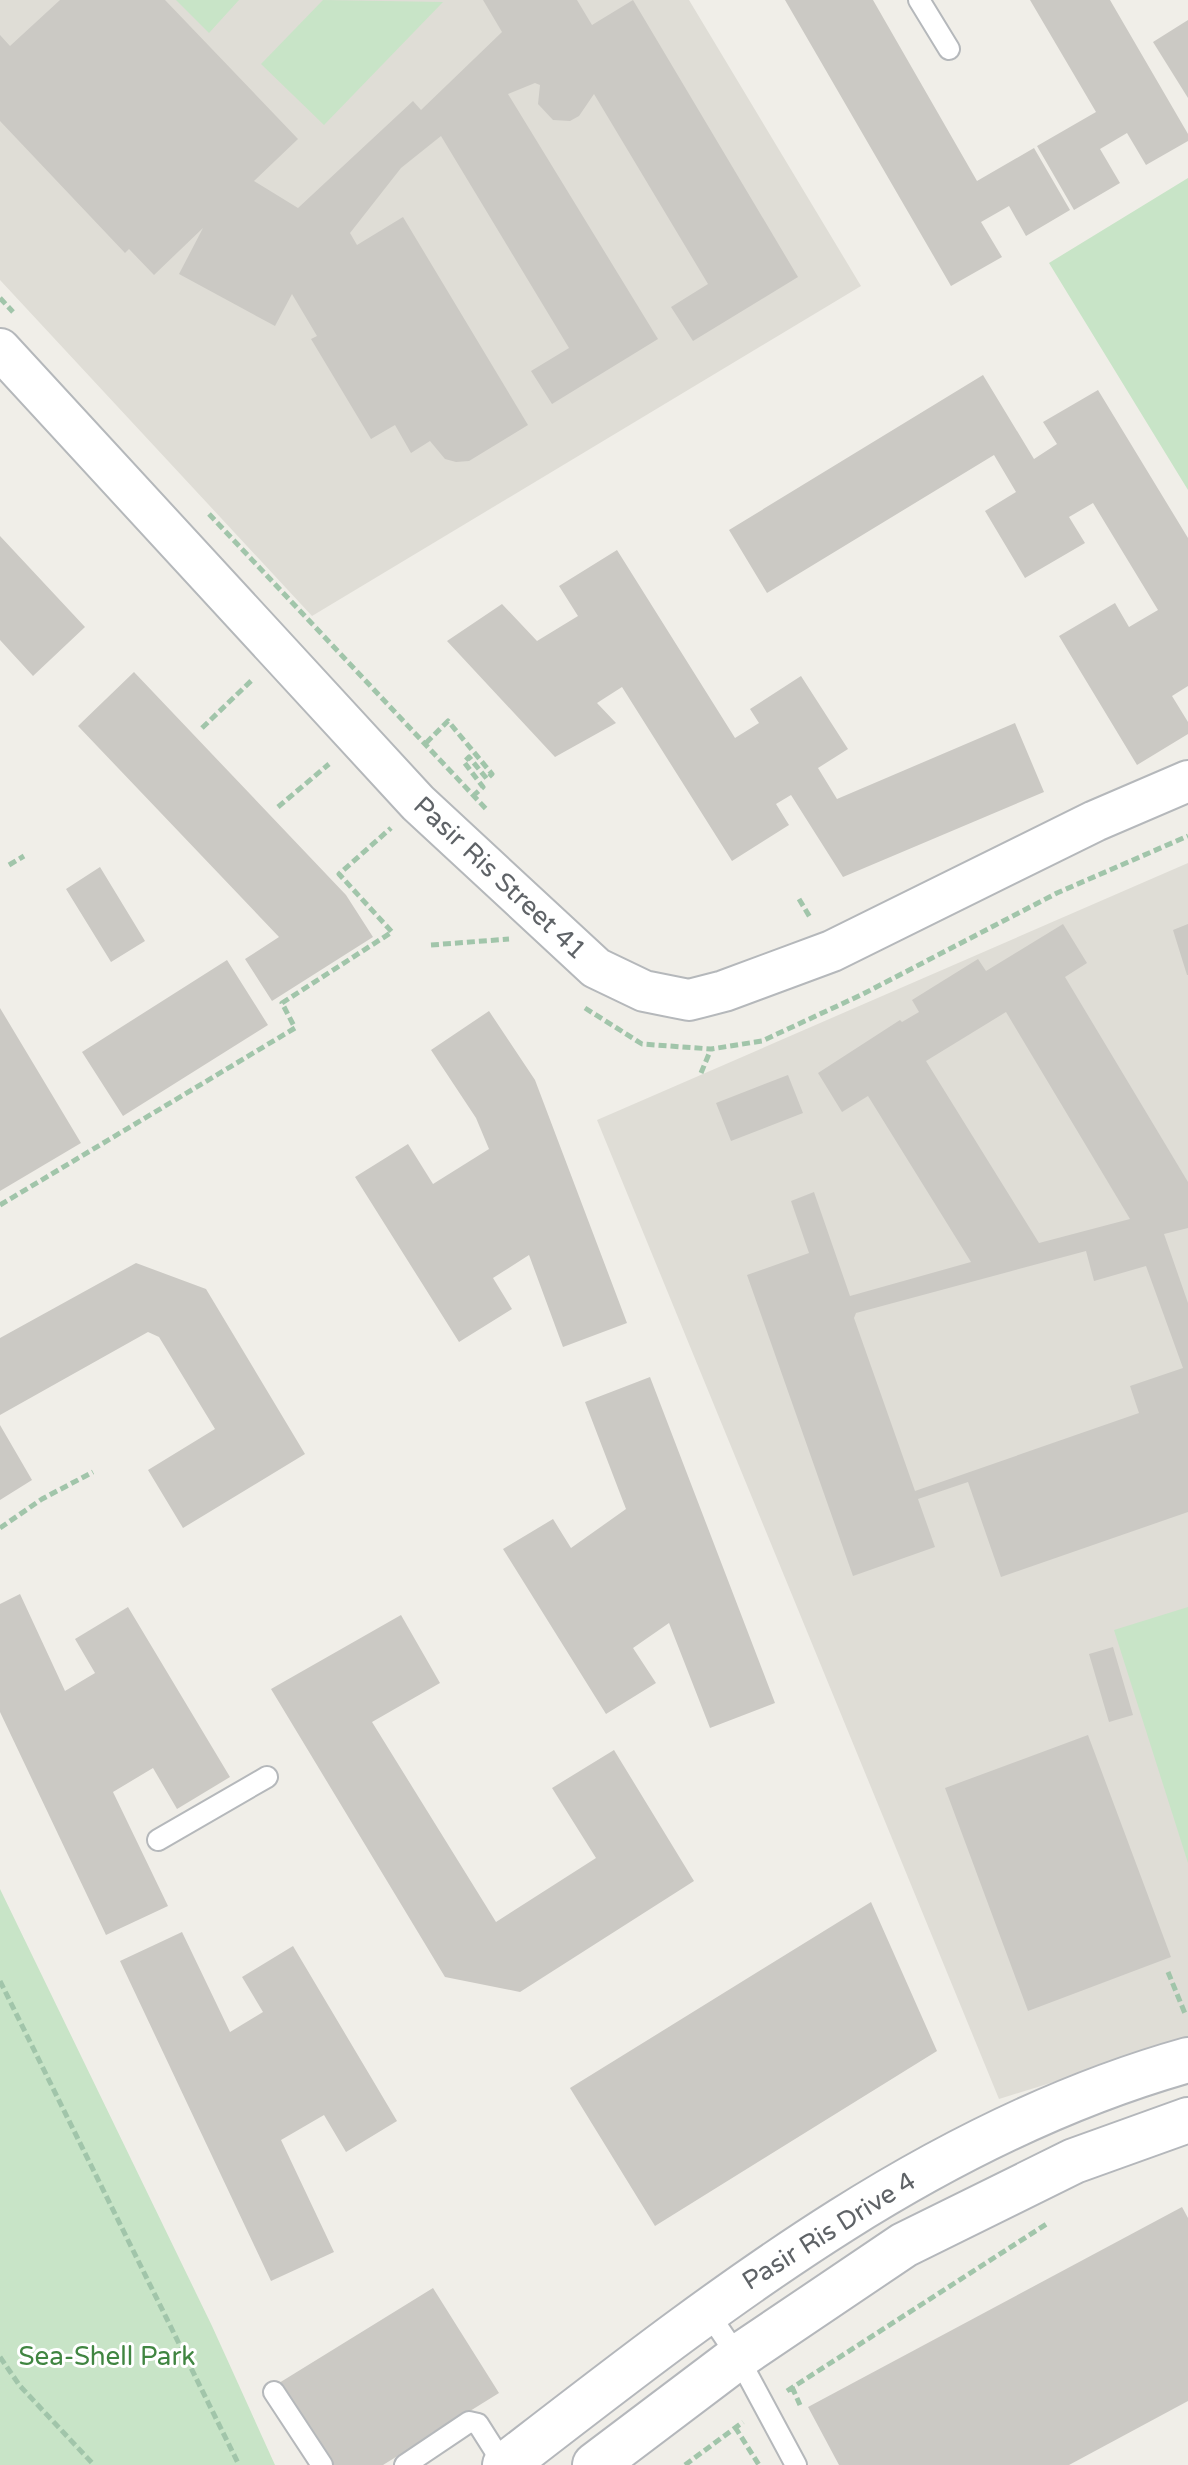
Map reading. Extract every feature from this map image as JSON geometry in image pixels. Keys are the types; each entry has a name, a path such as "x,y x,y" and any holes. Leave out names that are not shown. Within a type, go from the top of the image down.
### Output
{"street":[{"name":"Pasir Ris Street 41","path":"8,332 418,803 596,968 644,991 689,1000 724,991 832,951 1095,821 1188,781"},
{"name":"Pasir Ris Drive 4","path":"505,2465 707,2311 845,2216 997,2131 1128,2077 1188,2060"},
{"name":"Pasir Ris Drive 4","path":"595,2465 738,2357 904,2245 1074,2161 1188,2120"}],"lane":[{"path":"919,0 949,49"},
{"path":"158,1840 267,1777"},
{"path":"707,2311 738,2357 796,2465"},
{"path":"274,2392 322,2465"},
{"path":"405,2465 469,2422 478,2424 505,2465"}],"path":[{"path":"0,298 8,332"},
{"path":"198,503 495,818"},
{"path":"202,728 254,679"},
{"path":"425,744 448,721 492,774 487,779 469,757 464,762 483,787 474,795"},
{"path":"278,807 331,762"},
{"path":"0,1205 295,1028 282,1003 392,932 339,874 418,803"},
{"path":"863,994 1057,893 1188,836"},
{"path":"9,865 24,856"},
{"path":"431,945 510,939"},
{"path":"701,1073 711,1049"},
{"path":"0,1528 42,1499 93,1472"},
{"path":"1168,1972 1186,2016"},
{"path":"0,1981 239,2465"},
{"path":"685,2465 765,2405 1051,2220"},
{"path":"0,2357 20,2386 94,2465"},
{"path":"792,2387 797,2398"},
{"path":"735,2427 759,2465"}],"shaded area":[{"path":"0,0 689,0 861,286 312,616 0,280"},
{"path":"1188,863 1188,2040 999,2099 597,1120"}],"green space":[{"path":"176,0 239,0 209,33"},
{"path":"323,0 443,2 324,125 261,64"},
{"path":"1188,178 1188,490 1049,263"},
{"path":"1188,1607 1188,1863 1114,1630"},
{"name":"Sea-Shell Park","path":"0,1889 212,2326 275,2465 0,2465"}],"building":[{"path":"60,0 165,0 298,139 254,181 298,208 413,101 421,110 502,32 483,0 577,0 592,25 633,0 798,277 693,341 671,307 708,284 594,94 579,116 570,121 553,120 538,104 540,85 535,83 508,94 658,339 552,404 531,371 569,348 441,136 401,168 350,233 357,245 403,217 528,425 469,461 445,459 430,441 411,453 395,425 371,439 311,339 317,336 292,294 275,326 179,274 203,228 154,275 129,249 125,253 0,121 0,35 10,46"},
{"path":"785,0 873,0 977,181 1034,148 1070,210 1026,236 1009,206 981,222 1002,257 951,286"},
{"path":"1030,0 1110,0 1188,134 1188,141 1146,165 1127,133 1100,149 1120,183 1074,210 1037,146 1096,112"},
{"path":"1188,20 1188,98 1153,42"},
{"path":"983,375 1034,459 1057,444 1043,422 1098,390 1188,538 1188,686 1172,696 1188,722 1188,734 1137,765 1059,636 1115,603 1129,627 1158,610 1093,503 1069,517 1085,543 1025,578 985,511 1016,492 994,455 767,593 729,530"},
{"path":"0,536 85,627 33,676 0,640"},
{"path":"617,550 735,738 759,723 750,709 801,676 848,749 818,768 837,799 1015,723 1044,792 843,877 791,795 776,804 789,825 732,861 622,687 597,703 616,723 555,757 447,641 502,604 537,641 578,616 559,586"},
{"path":"134,672 346,895 373,937 272,1001 245,959 279,937 78,726"},
{"path":"100,867 145,941 111,962 66,889"},
{"path":"1063,924 1087,963 1065,977 1188,1182 1188,1228 1164,1234 1188,1303 1188,1512 1001,1577 968,1482 918,1499 935,1547 853,1576 747,1275 809,1253 791,1201 814,1192 850,1296 971,1262 868,1096 842,1112 818,1073 900,1020 902,1022 919,1012 912,1000 978,959 986,971","holes":["1006,1012 1130,1219 1039,1243 926,1061","1086,1251 1094,1281 1146,1266 1183,1368 1130,1386 1139,1413 915,1491 854,1318 856,1313"]},
{"path":"1188,924 1188,975 1187,975 1173,930"},
{"path":"227,960 268,1025 123,1116 82,1052"},
{"path":"0,1008 81,1143 0,1191"},
{"path":"489,1011 535,1080 627,1323 563,1347 529,1255 493,1278 512,1309 459,1342 355,1177 408,1144 433,1184 489,1149 476,1118 431,1050"},
{"path":"788,1075 803,1113 731,1141 716,1103"},
{"path":"136,1263 206,1289 305,1454 183,1528 148,1470 215,1429 159,1337 148,1332 0,1415 0,1338"},
{"path":"650,1377 775,1703 710,1728 669,1623 633,1648 656,1683 606,1714 503,1549 553,1519 571,1548 626,1509 585,1402"},
{"path":"0,1425 32,1480 0,1500"},
{"path":"20,1594 65,1691 95,1673 75,1639 128,1607 230,1777 177,1809 153,1768 113,1792 168,1906 106,1935 0,1712 0,1604"},
{"path":"401,1615 440,1683 372,1722 496,1922 596,1858 552,1788 614,1750 694,1881 520,1992 445,1977 271,1689"},
{"path":"1113,1647 1133,1715 1109,1722 1089,1654"},
{"path":"1088,1735 1171,1957 1028,2011 945,1788"},
{"path":"871,1902 937,2051 655,2226 570,2088"},
{"path":"182,1932 230,2032 263,2012 242,1977 293,1946 397,2121 346,2152 324,2115 281,2140 334,2252 271,2281 120,1961"},
{"path":"1182,2207 1188,2218 1188,2401 1069,2465 839,2465 808,2407"},
{"path":"433,2288 499,2393 383,2465 329,2465 279,2383"}]}
